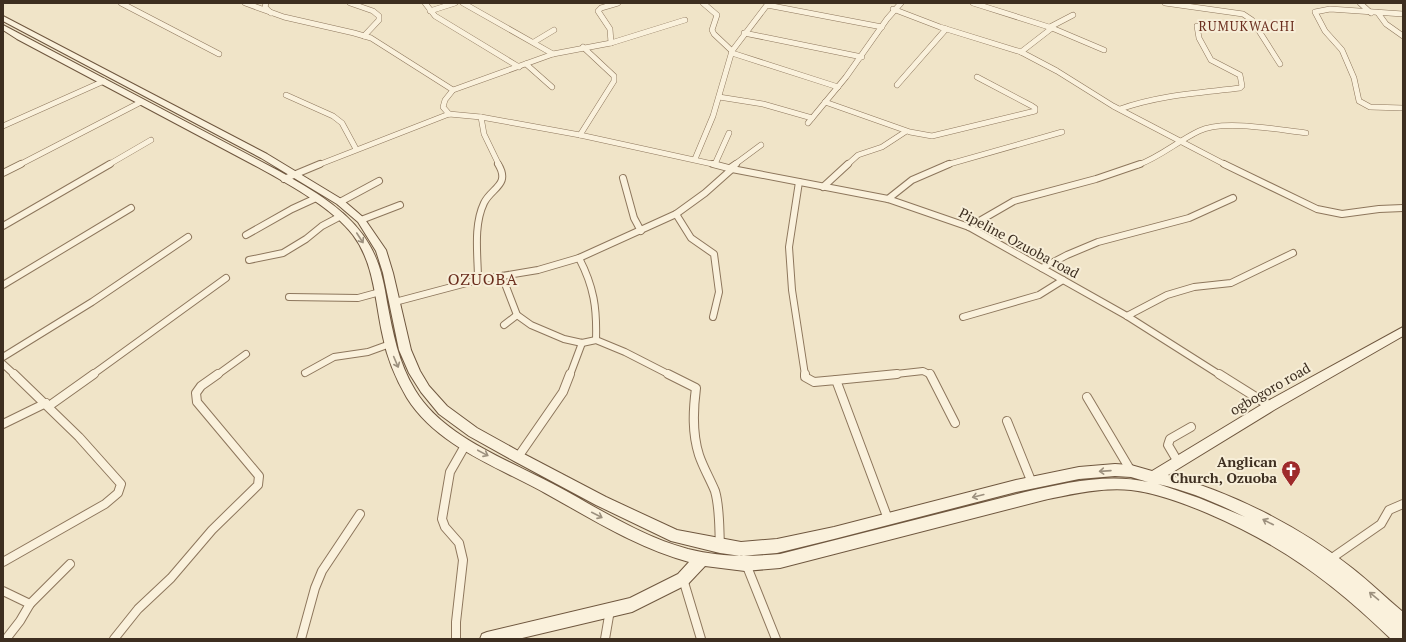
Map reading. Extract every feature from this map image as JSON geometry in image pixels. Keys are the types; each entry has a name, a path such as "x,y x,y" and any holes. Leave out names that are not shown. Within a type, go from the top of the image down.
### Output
{"main road":[{"path":"3,18 289,176 340,202 361,220 381,250 395,302 398,326 405,350 415,373 425,389 443,410 473,432 646,523 676,536 720,546 741,549 777,546 1032,483 1079,473 1115,470 1131,471 1183,498 1226,515 1274,539 1300,555 1341,584 1402,639"},
{"path":"5,30 256,162 289,176 341,216 351,225 362,240 369,254 380,292 393,354 413,398 432,419 466,444 640,536 672,550 703,558 746,564 780,561 1023,498 1086,486 1153,482 1184,485 1230,503 1278,527 1329,560 1403,622"},
{"name":"ogbogoro road","path":"1153,482 1178,462 1270,406 1403,331"},
{"path":"487,639 632,605 683,578 703,558"}],"street":[{"path":"121,3 220,54"},
{"path":"245,3 271,13 307,23 364,36 393,51 453,90"},
{"path":"266,3 265,7 271,13"},
{"path":"350,3 373,11 379,16 379,20 364,36"},
{"path":"425,3 435,16 519,67"},
{"path":"430,11 455,3"},
{"path":"463,3 554,54"},
{"path":"612,43 610,29 598,11 601,8 618,3"},
{"path":"703,3 717,16 712,30 714,34 732,52 838,87"},
{"path":"808,123 845,80 894,9 901,3"},
{"path":"973,3 1051,28 1104,50"},
{"path":"1165,3 1202,7 1245,15 1252,20 1280,64"},
{"path":"1198,3 1202,7"},
{"path":"1360,3 1371,13"},
{"path":"695,159 713,116 732,52 744,33 768,4 882,27"},
{"path":"894,9 946,29 1021,52 1058,71 1120,109 1181,142 1317,209 1342,214 1379,209 1403,208"},
{"path":"1403,14 1330,9 1316,12 1325,31 1342,50 1354,78 1359,101 1370,107 1403,108"},
{"path":"1378,13 1386,24 1403,36"},
{"path":"1021,52 1051,28 1072,15"},
{"path":"289,176 356,148 448,114 443,107 445,100 453,90 554,54 583,47 612,43 685,20"},
{"path":"1120,109 1134,103 1152,99 1234,89 1242,86 1240,75 1211,60 1199,38 1197,26"},
{"path":"897,85 946,29"},
{"path":"534,42 554,30"},
{"path":"744,33 862,57"},
{"path":"580,134 614,81 614,76 583,47"},
{"path":"526,64 552,87"},
{"path":"825,102 876,119 905,132 922,136 932,136 1036,111 1032,106 977,76"},
{"path":"3,126 104,81"},
{"path":"286,95 333,116 342,123 356,148"},
{"path":"719,96 763,104 812,118"},
{"path":"3,173 140,102"},
{"name":"Pipeline Ozuoba road","path":"448,114 481,117 580,134 695,159 731,169 888,199 955,221 1128,316 1270,406"},
{"path":"478,280 479,225 482,204 498,189 502,171 487,143 481,125 481,117"},
{"path":"969,228 1014,200 1096,179 1152,160 1200,130 1217,126 1272,128 1306,133"},
{"path":"823,187 858,155 882,147 905,132"},
{"path":"888,199 907,182 940,166 1062,132"},
{"path":"715,164 729,133"},
{"path":"3,226 151,140"},
{"path":"395,302 478,280 538,270 579,258 642,231 676,214 761,146"},
{"path":"623,178 634,218 642,231"},
{"path":"340,202 380,181"},
{"path":"799,182 789,247 792,290 806,377 814,382 923,371 930,373 955,423"},
{"path":"246,235 292,209 316,198"},
{"path":"1042,268 1067,255 1098,242 1189,218 1233,198"},
{"path":"361,220 400,205"},
{"path":"3,285 131,208"},
{"path":"676,214 691,238 714,254 719,292 713,317"},
{"path":"249,260 282,253 306,239 322,226 341,216"},
{"path":"3,357 92,302 188,238"},
{"path":"1128,316 1168,295 1194,287 1231,283 1293,253"},
{"path":"579,258 595,292 597,315 596,340"},
{"path":"502,276 517,316 531,325 564,339 582,343 596,340 625,352 696,388 693,412 694,431 699,454 716,492 720,546"},
{"path":"3,424 48,404 226,278"},
{"path":"963,317 1015,304 1039,295 1063,280"},
{"path":"289,298 358,298 380,292"},
{"path":"504,325 517,316"},
{"path":"518,457 563,392 582,343"},
{"path":"305,373 334,357 368,352 390,344"},
{"path":"114,639 138,609 171,578 212,530 258,485 258,476 197,402 196,393 201,386 246,354"},
{"path":"3,364 48,404 96,453 121,484 118,493 105,504 3,562"},
{"path":"836,380 888,519"},
{"path":"1087,397 1131,471"},
{"path":"1007,421 1032,483"},
{"path":"1178,462 1168,445 1170,439 1191,427"},
{"path":"456,639 456,622 463,560 459,543 445,527 442,519 450,472 466,444"},
{"path":"1329,560 1381,524 1384,516 1390,508 1403,504"},
{"path":"301,639 315,588 322,571 360,514"},
{"path":"6,639 20,621 30,604 70,564"},
{"path":"746,564 776,639"},
{"path":"683,578 701,639"},
{"path":"3,591 30,604"},
{"path":"605,639 610,610"}],"place":[{"name":"Anglican Church, Ozuoba","path":"1291,487"}],"district":[{"name":"RUMUKWACHI","path":"1247,26"},
{"name":"OZUOBA","path":"483,279"}]}
